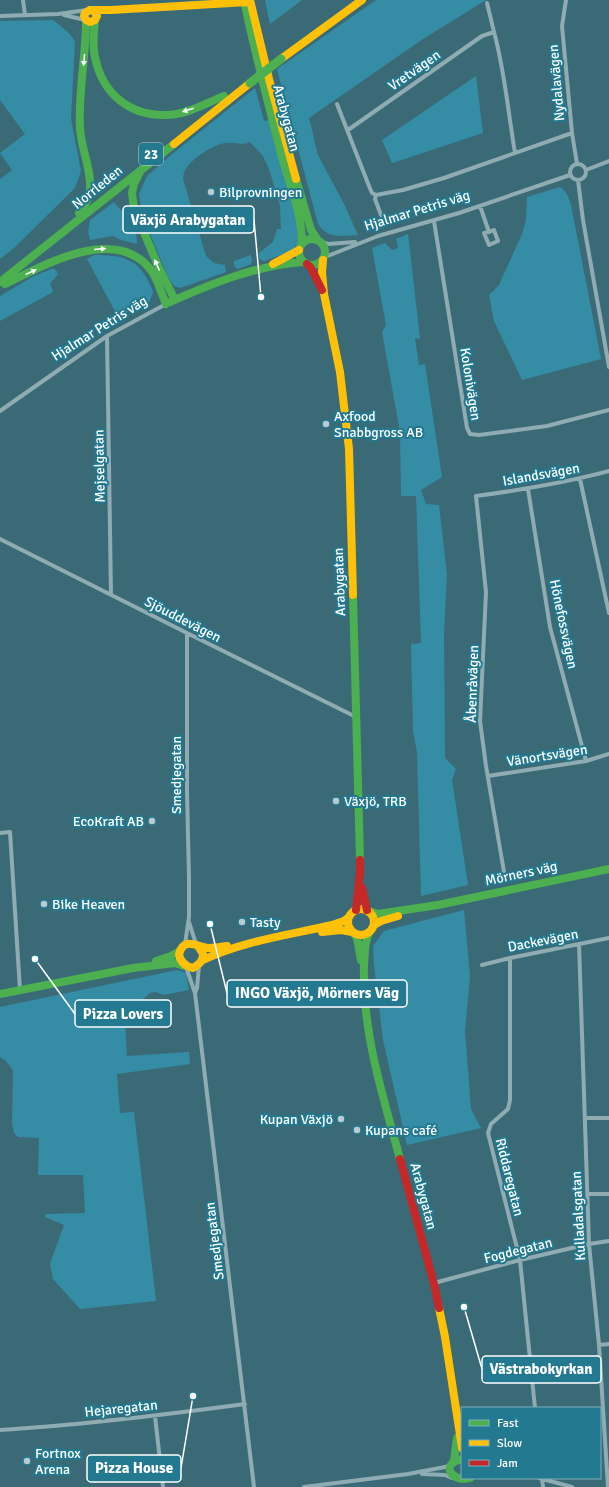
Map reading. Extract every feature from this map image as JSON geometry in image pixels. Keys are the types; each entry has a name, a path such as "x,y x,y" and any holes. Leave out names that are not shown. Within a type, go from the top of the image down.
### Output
{"main road":[{"name":"23","path":"250,79 353,0"},
{"name":"23","path":"280,56 362,0"},
{"path":"224,96 188,110 168,115 155,115 141,112 126,105 114,96 106,87 96,66 90,20 85,13 90,10 111,10 247,1"},
{"name":"Arabygatan","path":"247,1 300,194 311,230 319,240"},
{"name":"Arabygatan","path":"247,1 255,52 288,178 299,213 302,231 301,247"},
{"path":"90,20 111,10"},
{"path":"79,213 87,203 90,192 89,178 82,146 80,118 90,20"},
{"name":"Norrleden","path":"0,275 224,96 250,79"},
{"name":"Norrleden","path":"0,282 142,169 250,79"},
{"path":"142,169 134,184 132,193 134,209 159,268 170,302"},
{"path":"309,239 319,240 325,248 324,258 316,264 306,263 300,257 301,247 309,239"},
{"name":"Hjalmar Petris väg","path":"265,268 301,247"},
{"path":"0,286 74,255 93,250 114,248 131,254 144,262 170,302"},
{"name":"Arabygatan","path":"324,258 322,272 324,294 340,372 349,449 360,872 364,900 368,911"},
{"name":"Arabygatan","path":"306,263 311,268 324,294"},
{"name":"Hjalmar Petris väg","path":"170,302 234,277 265,268 306,263"},
{"name":"Mörners väg","path":"368,911 375,914 382,914 438,905 609,869"},
{"name":"Arabygatan","path":"356,910 360,872"},
{"name":"Mörners väg","path":"372,929 381,921 438,905"},
{"path":"0,994 133,968 175,964 193,968 216,954 244,945 339,923 348,918 351,913 361,909 368,911 374,920 372,929 361,936 342,929 283,937"},
{"path":"348,918 348,924 353,933"},
{"name":"Arabygatan","path":"372,929 367,936 365,943 364,975 366,1013 377,1075 434,1284 445,1337 461,1442"},
{"name":"Arabygatan","path":"353,933 358,942 364,975"},
{"path":"133,968 166,958 190,944 210,948 244,945"},
{"path":"197,945 203,952 201,962"},
{"path":"182,948 179,958 185,966"},
{"name":"Arabygatan","path":"455,1481 449,1470 456,1461 458,1425"},
{"path":"455,1481 463,1482 468,1479"}],"street":[{"path":"23,0 25,15"},
{"name":"Nydalavägen","path":"566,0 562,26 572,133 577,164"},
{"path":"487,3 506,91 514,153"},
{"path":"0,16 58,14 90,10"},
{"path":"58,14 90,20"},
{"name":"Vretvägen","path":"348,130 482,36 494,32"},
{"path":"337,104 372,193 376,195 403,190 444,178 572,133"},
{"path":"586,170 609,161"},
{"path":"577,164 582,164 586,170 585,177 578,180 573,179 570,175 571,168 577,164"},
{"name":"Hjalmar Petris väg","path":"324,258 362,241 434,221 570,175"},
{"path":"578,180 585,234 609,367"},
{"path":"376,195 375,199 381,215"},
{"name":"Hjalmar Petris väg","path":"480,206 489,232"},
{"name":"Kolonivägen","path":"434,221 467,428 470,434 479,435 547,426 609,410"},
{"name":"Hjalmar Petris väg","path":"319,240 328,244 362,241"},
{"name":"Hjalmar Petris väg","path":"0,411 107,336 170,302"},
{"name":"Mejselgatan","path":"107,336 111,595"},
{"name":"Islandsvägen","path":"476,496 528,489 580,479 609,471"},
{"path":"580,479 609,613"},
{"name":"Hönefossvägen","path":"528,489 550,627 586,761"},
{"name":"Åbenråvägen","path":"476,496 486,592 480,721 504,872"},
{"name":"Sjöuddevägen","path":"0,539 356,717"},
{"name":"Smedjegatan","path":"187,633 189,917 193,938 197,945"},
{"name":"Vänortsvägen","path":"488,776 586,761 609,754"},
{"path":"0,833 10,832 20,990"},
{"name":"Smedjegatan","path":"182,948 189,917"},
{"name":"Dackevägen","path":"482,965 609,938"},
{"name":"Kulladalsgatan","path":"579,944 589,1244 599,1345 608,1487"},
{"name":"Riddaregatan","path":"510,958 510,1100 508,1109 491,1124 488,1133 520,1260 535,1407"},
{"name":"Smedjegatan","path":"195,993 201,962"},
{"name":"Smedjegatan","path":"185,966 195,993 254,1487"},
{"path":"585,1118 609,1118"},
{"path":"587,1194 609,1194"},
{"name":"Fogdegatan","path":"434,1284 520,1260 589,1244 609,1242"},
{"path":"599,1345 609,1344"},
{"name":"Hejaregatan","path":"0,1430 51,1427 155,1416 245,1404"},
{"path":"155,1416 163,1487"},
{"path":"304,1487 408,1474 445,1467 456,1461"},
{"path":"408,1474 445,1475 455,1481"},
{"path":"544,1479 572,1487"}],"shaded area":[{"path":"265,0 302,0 270,24"},
{"path":"376,0 486,0 423,39 309,118 318,155 344,204 358,235 336,236 326,232 318,224 277,69"},
{"path":"53,20 69,33 75,41 71,119 81,171 75,188 14,248 0,259 0,179 12,170 0,153 25,134 0,100 0,21"},
{"path":"476,76 483,133 392,163 382,140"},
{"path":"255,88 264,121 269,120 294,208 300,240 292,251 264,261 259,259 259,253 273,242 277,229 281,229 280,206 269,169 263,156 250,142 244,144 221,144 197,157 184,171 183,179 206,256 214,263 225,265 226,272 180,288 174,286 168,277 142,215 139,194 147,176"},
{"path":"560,187 566,193 571,205 601,359 522,380 494,321 489,295 499,285 522,234 526,219 527,197"},
{"path":"114,202 133,227 137,238 137,244 121,240 113,236 90,240 88,232 90,220"},
{"path":"408,234 420,338 415,339 419,365 425,364 442,477 421,490 426,504 439,505 447,575 444,633 445,758 456,769 452,780 468,885 421,896 417,752 413,732 411,644 421,643 416,496 401,496 400,432 382,332 386,325 372,248 385,243 392,250 398,248 396,239"},
{"path":"94,255 115,256 131,261 143,272 153,291 150,301 118,317 87,259"},
{"path":"251,255 252,262 249,265 237,269 234,265 234,261"},
{"path":"54,268 58,274 50,284 53,292 0,321 0,296 34,276"},
{"path":"464,910 470,976 465,1032 471,1109 481,1128 407,1145 383,1040 373,946 384,931"},
{"path":"177,970 186,973 189,990 164,995 155,992 150,993 142,1000 124,1005 127,1056 189,1052 190,1064 117,1074 120,1113 134,1112 156,1301 80,1309 53,1279 50,1264 64,1225 45,1217 46,1214 85,1213 83,1175 38,1175 39,1138 18,1137 14,1133 12,1123 13,1070 6,1061 0,1057 0,1007"}],"traffic: fast":[{"path":"244,0 267,101 298,212 302,233 302,244"},
{"path":"95,20 94,48 99,70 111,91 119,100 129,107 153,114 166,115 188,111 224,96"},
{"path":"79,213 87,200 90,191 88,167 82,144 80,128 80,101 86,21"},
{"path":"250,83 281,59"},
{"path":"0,282 174,144"},
{"path":"140,172 134,184 132,193 134,209 159,268 175,300"},
{"path":"296,179 311,230 317,239"},
{"path":"312,239 321,243 325,252 321,261 312,265 303,261 299,252 303,243 312,239"},
{"path":"5,284 59,259 100,249 119,250 136,257 151,270 158,282 166,304"},
{"path":"170,302 202,288 252,271 304,262"},
{"path":"353,595 360,860"},
{"path":"369,911 378,914 438,905 609,869"},
{"path":"369,933 365,945 364,966 366,1015 375,1064 400,1159"},
{"path":"354,934 357,938 361,960"},
{"path":"156,961 180,951"},
{"path":"0,994 133,968 175,963 184,966"},
{"path":"454,1461 457,1438"},
{"path":"461,1459 455,1461 451,1465 450,1469 453,1476 461,1478"}],"traffic: slow":[{"path":"250,0 269,79 296,179"},
{"path":"281,59 362,0"},
{"path":"90,10 94,11 97,16 95,20 90,22 86,20 84,16 85,13 90,10 248,2"},
{"path":"174,144 250,83"},
{"path":"273,264 299,250"},
{"path":"323,260 322,272 324,294 340,372 349,449 353,595"},
{"path":"361,909 370,913 374,922 370,931 361,935 352,931 348,922 352,913 361,909"},
{"path":"374,925 381,921 398,916"},
{"path":"203,960 218,953 250,943 332,925 348,918"},
{"path":"322,932 341,930 352,932"},
{"path":"198,946 203,954 199,964 193,968 185,965 180,959 179,954 184,945 191,944 208,948 227,946"},
{"path":"439,1308 445,1337 461,1441"}],"traffic: jam":[{"path":"307,264 311,268 322,290"},
{"path":"356,910 360,860"},
{"path":"362,888 367,910"},
{"path":"400,1159 434,1284 439,1308"}],"place":[{"name":"Bilprovningen","path":"211,192"},
{"name":"Växjö Arabygatan","path":"261,297"},
{"name":"Axfood Snabbgross AB","path":"326,424"},
{"name":"Växjö, TRB","path":"336,801"},
{"name":"EcoKraft AB","path":"152,821"},
{"name":"Bike Heaven","path":"44,904"},
{"name":"Tasty","path":"242,922"},
{"name":"INGO Växjö, Mörners Väg","path":"210,924"},
{"name":"Pizza Lovers","path":"35,959"},
{"name":"Kupan Växjö","path":"341,1119"},
{"name":"Kupans café","path":"357,1130"},
{"name":"Västrabokyrkan","path":"464,1307"},
{"name":"Pizza House","path":"193,1396"},
{"name":"Fortnox Arena","path":"27,1461"}]}
